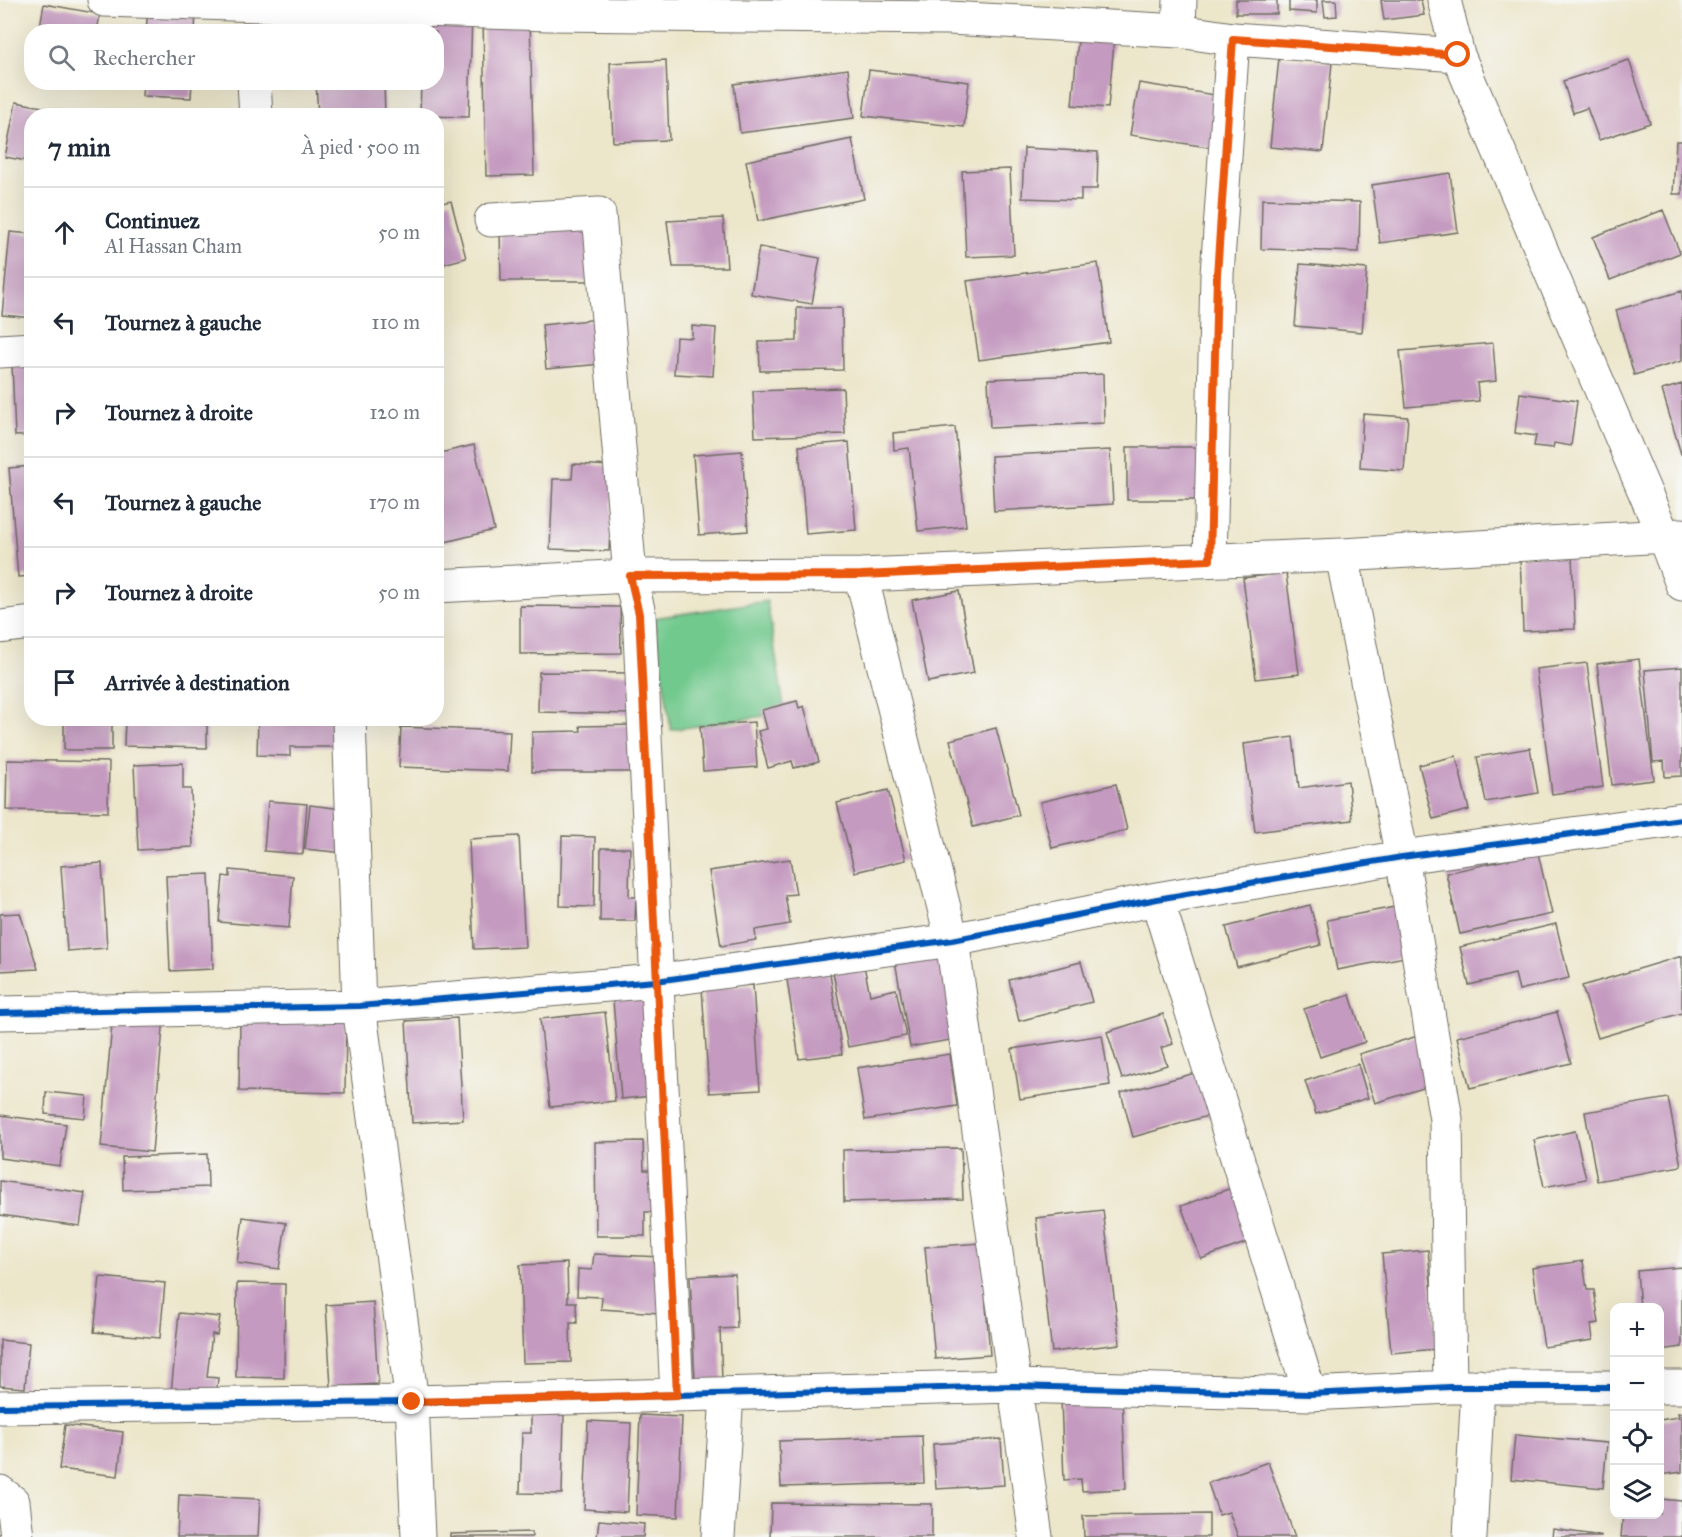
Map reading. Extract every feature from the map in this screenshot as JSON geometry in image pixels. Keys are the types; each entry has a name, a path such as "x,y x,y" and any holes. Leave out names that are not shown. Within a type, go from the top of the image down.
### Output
{"street":[{"path":"104,0 250,12 549,7 950,9 1180,16 1233,39 1458,55"},
{"path":"1444,0 1458,55 1673,536 1682,584"},
{"path":"1210,560 1217,275 1233,39"},
{"path":"254,90 256,108"},
{"path":"490,220 599,213 630,576 639,614 677,1395"},
{"path":"0,351 24,350"},
{"path":"444,586 630,576 861,575 1342,555 1673,536"},
{"path":"1342,555 1402,857 1446,1119 1464,1386 1470,1537"},
{"path":"861,575 952,940 1036,1537"},
{"path":"0,627 24,624"},
{"path":"349,726 359,1006 412,1402 418,1537"},
{"path":"0,1013 359,1006 656,981 952,940 1156,899 1402,857 1682,819"},
{"path":"1156,899 1310,1394"},
{"path":"0,1407 412,1402 1014,1386 1310,1394 1464,1386 1610,1387"},
{"path":"1664,1387 1682,1387"},
{"path":"718,1537 728,1394"},
{"path":"0,1492 13,1502 17,1537"}],"green space":[{"path":"767,601 785,713 671,730 654,618"}],"building":[{"path":"1236,0 1277,0 1277,14 1236,14"},
{"path":"1289,0 1317,0 1317,13 1289,11"},
{"path":"1323,0 1336,0 1337,16 1325,17"},
{"path":"1381,0 1421,0 1424,15 1384,20"},
{"path":"44,4 100,14 98,24 40,24"},
{"path":"148,6 196,9 195,24 147,24"},
{"path":"422,13 472,15 469,117 444,116 444,108 420,108 421,90 444,90 444,24 422,24"},
{"path":"530,17 534,175 486,176 483,18"},
{"path":"1078,40 1114,43 1108,108 1072,105"},
{"path":"1279,57 1332,63 1323,152 1270,147"},
{"path":"666,60 669,140 613,142 610,63"},
{"path":"1629,60 1650,123 1599,140 1587,108 1573,113 1563,81"},
{"path":"848,69 854,118 740,133 734,84"},
{"path":"869,70 969,82 964,127 863,116"},
{"path":"1139,83 1234,98 1226,150 1130,135"},
{"path":"142,90 192,90 191,98 142,96"},
{"path":"316,90 384,90 385,108 318,108"},
{"path":"16,102 48,108 24,108 24,161 5,157"},
{"path":"852,139 864,199 758,221 746,161"},
{"path":"1676,141 1682,141 1682,194 1673,194"},
{"path":"1024,148 1098,152 1097,189 1081,189 1081,200 1022,198"},
{"path":"1010,169 1014,255 966,257 962,171"},
{"path":"1450,173 1458,232 1380,243 1372,185"},
{"path":"1262,199 1360,202 1359,252 1261,249"},
{"path":"451,201 466,258 444,264 444,202"},
{"path":"1663,210 1680,253 1610,280 1593,237"},
{"path":"723,218 727,267 673,267 667,221"},
{"path":"598,229 598,281 501,281 500,230"},
{"path":"10,232 24,233 24,317 2,315"},
{"path":"759,247 820,258 812,304 751,294"},
{"path":"1098,263 1109,342 979,360 967,281"},
{"path":"1300,264 1367,269 1362,332 1295,326"},
{"path":"1682,291 1682,361 1634,375 1616,310"},
{"path":"797,308 842,308 843,370 760,371 759,342 797,341"},
{"path":"609,318 614,363 546,369 542,325"},
{"path":"692,326 716,328 713,376 674,374 676,337 692,338"},
{"path":"1493,343 1496,381 1477,383 1479,401 1406,407 1400,351"},
{"path":"24,363 24,435 15,436 12,364"},
{"path":"1103,374 1104,423 990,428 988,379"},
{"path":"1682,384 1682,454 1681,454 1662,390"},
{"path":"843,388 845,434 755,437 753,391"},
{"path":"1520,393 1577,401 1571,446 1554,443 1553,448 1534,446 1536,436 1515,433"},
{"path":"1363,414 1408,417 1404,471 1360,468"},
{"path":"955,427 966,526 918,531 909,448 894,450 893,433"},
{"path":"849,442 856,530 806,534 799,446"},
{"path":"474,445 494,530 444,542 444,452"},
{"path":"1127,447 1210,447 1210,500 1127,500"},
{"path":"1110,450 1113,504 994,511 991,456"},
{"path":"742,451 748,531 699,535 693,455"},
{"path":"573,464 613,466 609,551 550,549 553,479 572,479"},
{"path":"24,467 24,577 18,577 9,468"},
{"path":"1572,554 1575,629 1523,631 1520,556"},
{"path":"1286,573 1299,674 1256,679 1243,578"},
{"path":"959,591 974,673 928,682 912,600"},
{"path":"520,606 620,607 621,653 520,654"},
{"path":"1639,659 1654,780 1612,785 1597,664"},
{"path":"1587,663 1603,787 1552,794 1536,669"},
{"path":"1682,667 1682,776 1665,777 1664,761 1653,762 1645,670"},
{"path":"539,672 631,673 630,714 538,712"},
{"path":"797,701 799,708 804,706 819,762 794,768 792,761 768,768 758,731 767,729 762,710"},
{"path":"754,722 757,767 703,771 700,726"},
{"path":"635,725 635,772 532,772 532,732 581,731 580,726"},
{"path":"64,726 112,726 112,750 64,750"},
{"path":"125,726 207,726 207,748 124,746"},
{"path":"258,726 343,726 343,747 290,747 290,756 257,755"},
{"path":"401,727 510,731 508,771 399,767"},
{"path":"996,728 1019,815 973,827 950,740"},
{"path":"1293,737 1299,788 1348,781 1352,820 1255,832 1244,744"},
{"path":"1530,748 1538,793 1486,802 1477,757"},
{"path":"1456,756 1469,810 1433,819 1419,765"},
{"path":"7,760 109,762 108,812 6,810"},
{"path":"183,763 183,789 191,789 193,847 138,850 134,765"},
{"path":"1116,784 1127,830 1052,848 1040,802"},
{"path":"888,790 906,860 855,872 837,803"},
{"path":"268,801 307,804 303,854 264,851"},
{"path":"310,805 350,810 345,853 305,849"},
{"path":"519,836 525,947 474,949 469,839"},
{"path":"562,836 595,837 594,907 560,906"},
{"path":"601,848 630,848 629,897 636,897 635,921 600,921"},
{"path":"1538,853 1552,914 1460,934 1446,873"},
{"path":"790,859 796,894 785,895 790,924 755,930 756,940 721,946 709,871"},
{"path":"102,863 107,948 67,951 61,866"},
{"path":"230,870 293,876 289,928 219,922 223,876 230,877"},
{"path":"209,874 213,969 170,971 166,876"},
{"path":"1310,905 1321,945 1237,967 1226,927"},
{"path":"1395,907 1405,957 1337,970 1327,920"},
{"path":"20,913 38,969 0,971 0,914"},
{"path":"1556,924 1569,978 1519,990 1515,974 1469,985 1460,947"},
{"path":"946,946 962,1038 910,1047 894,955"},
{"path":"862,956 870,995 896,989 906,1036 848,1047 831,963"},
{"path":"1682,956 1682,1013 1598,1038 1582,986"},
{"path":"1081,962 1092,1002 1019,1021 1009,980"},
{"path":"829,967 842,1054 799,1059 786,973"},
{"path":"753,985 760,1090 709,1093 702,988"},
{"path":"1350,995 1365,1042 1320,1057 1304,1009"},
{"path":"646,997 654,1096 621,1099 613,1000"},
{"path":"605,1012 615,1101 550,1107 540,1019"},
{"path":"1557,1012 1571,1063 1470,1088 1457,1037"},
{"path":"113,1013 164,1017 152,1152 101,1147"},
{"path":"1163,1014 1173,1044 1161,1048 1167,1065 1122,1079 1107,1032"},
{"path":"240,1018 346,1020 345,1093 239,1091"},
{"path":"457,1018 463,1120 412,1123 406,1021"},
{"path":"1102,1035 1110,1085 1020,1099 1012,1049"},
{"path":"1421,1035 1436,1084 1375,1103 1359,1054"},
{"path":"950,1054 957,1106 865,1120 857,1068"},
{"path":"1358,1064 1368,1098 1316,1114 1305,1081"},
{"path":"1199,1072 1211,1115 1133,1137 1121,1093"},
{"path":"46,1092 87,1096 85,1118 45,1114"},
{"path":"1668,1098 1681,1166 1597,1181 1585,1112"},
{"path":"0,1115 66,1124 60,1166 0,1158"},
{"path":"1575,1131 1586,1179 1544,1187 1534,1140"},
{"path":"643,1141 644,1170 657,1170 658,1212 645,1212 645,1236 596,1236 595,1142"},
{"path":"961,1148 963,1199 844,1202 843,1150"},
{"path":"207,1154 208,1187 123,1190 122,1157"},
{"path":"0,1181 85,1193 80,1226 0,1215"},
{"path":"1237,1186 1256,1239 1201,1259 1181,1206"},
{"path":"1103,1210 1120,1344 1052,1352 1036,1218"},
{"path":"243,1217 286,1223 279,1269 237,1263"},
{"path":"981,1243 990,1355 935,1359 925,1247"},
{"path":"1428,1250 1437,1349 1391,1353 1382,1254"},
{"path":"594,1254 661,1257 659,1313 601,1309 602,1297 577,1296 578,1269 592,1270"},
{"path":"1583,1261 1587,1290 1594,1290 1599,1323 1591,1324 1593,1340 1544,1347 1532,1268"},
{"path":"567,1263 568,1302 576,1302 577,1323 570,1323 571,1362 523,1363 520,1265"},
{"path":"1682,1267 1682,1347 1664,1349 1664,1303 1640,1303 1637,1271"},
{"path":"735,1274 737,1328 720,1329 722,1380 695,1381 690,1276"},
{"path":"100,1277 165,1283 160,1338 94,1332"},
{"path":"237,1283 285,1284 284,1378 236,1377"},
{"path":"373,1302 378,1384 331,1387 326,1305"},
{"path":"179,1313 220,1317 217,1335 212,1334 207,1377 218,1378 216,1398 171,1393"},
{"path":"0,1340 29,1343 25,1388 0,1386"},
{"path":"1122,1396 1126,1489 1082,1491 1081,1479 1064,1480 1061,1399"},
{"path":"1678,1413 1682,1413 1682,1472 1664,1474 1664,1419 1679,1417"},
{"path":"531,1414 564,1415 562,1494 520,1493 522,1433 531,1433"},
{"path":"640,1415 682,1417 678,1517 636,1515"},
{"path":"588,1421 631,1423 627,1512 584,1509"},
{"path":"65,1425 123,1432 118,1476 59,1469"},
{"path":"1515,1435 1607,1443 1603,1488 1511,1479"},
{"path":"922,1436 924,1483 781,1487 779,1441"},
{"path":"1001,1439 1004,1485 936,1489 933,1444"},
{"path":"1268,1462 1295,1537 1238,1537 1229,1512 1219,1515 1208,1483"},
{"path":"179,1495 260,1499 258,1537 177,1537"},
{"path":"1664,1499 1682,1501 1682,1537 1621,1537 1623,1519 1664,1519"},
{"path":"771,1503 932,1504 932,1537 770,1537"},
{"path":"1209,1514 1209,1537 1084,1537 1083,1516"},
{"path":"599,1520 644,1524 643,1537 597,1537"},
{"path":"1553,1529 1601,1536 1601,1537 1552,1537"},
{"path":"532,1532 532,1537 450,1537 450,1534"}],"cycle path":[{"path":"0,1013 359,1006 656,981 952,940 1157,899 1402,857 1682,819"},
{"path":"0,1407 412,1402 1014,1386 1310,1394 1450,1387 1610,1387"}],"route":[{"path":"412,1402 677,1395 639,614 630,576 861,575 1210,560 1217,275 1233,39 1458,55"}]}
